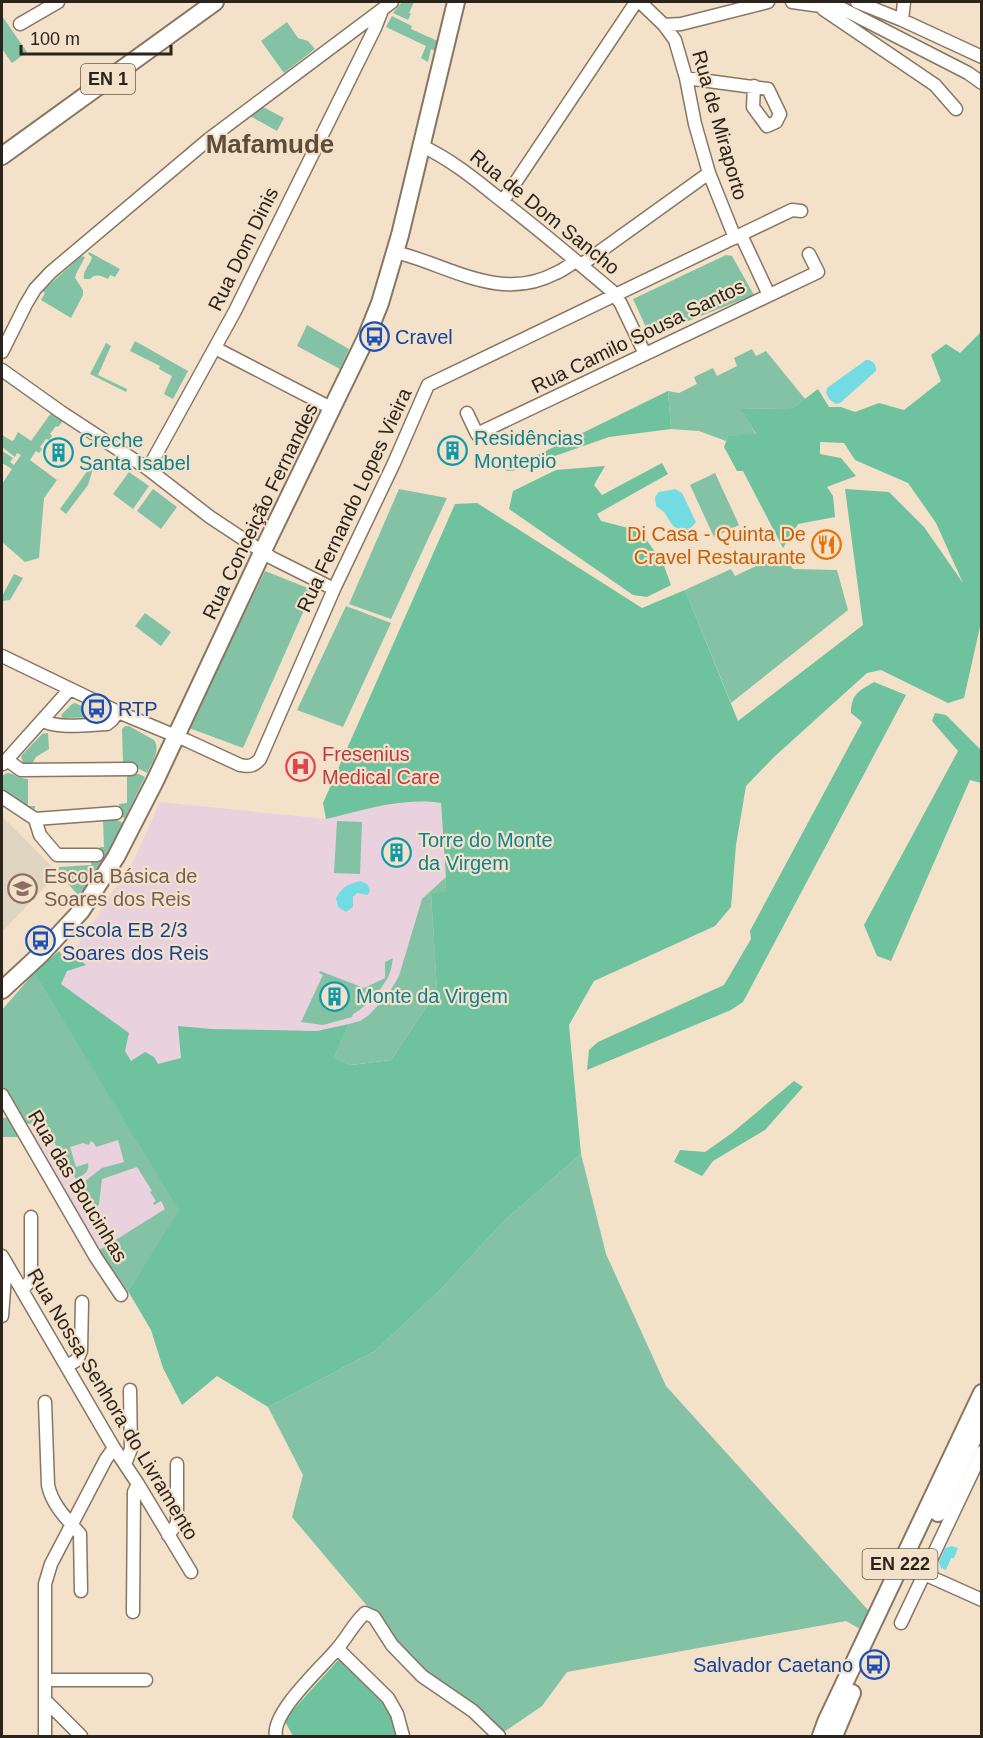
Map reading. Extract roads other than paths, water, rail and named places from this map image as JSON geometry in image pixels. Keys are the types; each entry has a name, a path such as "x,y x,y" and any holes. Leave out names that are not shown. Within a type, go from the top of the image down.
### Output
{"main road":[{"name":"EN 1","path":"2,156 214,2"},
{"name":"Rua Conceição Fernandes","path":"2,990 41,954 81,911 116,857 366,338 380,303 395,252 456,2"},
{"name":"EN 222","path":"821,1737 981,1393"},
{"name":"EN 222","path":"834,1737 981,1420"}],"street":[{"path":"20,24 58,2"},
{"path":"503,201 638,2"},
{"name":"Rua de Miraporto","path":"638,2 664,25 675,40 709,173 738,237 769,295"},
{"path":"664,25 681,24 768,2"},
{"path":"792,2 843,9 968,73 981,83"},
{"path":"857,2 981,57"},
{"path":"902,20 904,2"},
{"path":"2,352 35,289 51,272 209,139 387,5"},
{"name":"Rua Dom Dinis","path":"148,469 215,348 387,5"},
{"path":"819,6 935,85 956,109"},
{"path":"686,78 754,86"},
{"name":"Rua de Dom Sancho","path":"422,146 450,161 503,201 615,295 645,354"},
{"path":"395,252 483,282 504,285 536,281 578,263 709,173"},
{"name":"Rua Fernando Lopes Vieira","path":"175,737 247,767 256,764 260,759 334,589 428,385 792,210 801,212"},
{"name":"Rua Camilo Sousa Santos","path":"467,413 477,434 818,272 809,254"},
{"path":"215,348 333,409"},
{"path":"2,370 148,469 210,517 272,558 334,589"},
{"path":"2,656 175,737"},
{"path":"70,689 4,763 21,770 131,769"},
{"path":"42,721 61,726 107,724 118,712"},
{"path":"2,797 35,819 116,813"},
{"path":"35,819 40,835 57,855 97,855"},
{"name":"Rua das Boucinhas","path":"2,1095 94,1256 122,1296"},
{"path":"22,1290 31,1280 31,1217"},
{"path":"2,1316 4,1260"},
{"name":"Rua Nossa Senhora do Livramento","path":"4,1260 114,1448 191,1572"},
{"path":"67,1366 77,1360 81,1352 82,1302"},
{"path":"125,1464 131,1449 130,1390"},
{"path":"45,1402 49,1490 55,1504 80,1534 81,1591"},
{"path":"45,1736 45,1584 51,1564 114,1448"},
{"path":"901,1623 981,1452"},
{"path":"168,1535 177,1524 177,1464"},
{"path":"133,1612 134,1492 138,1484"},
{"path":"924,1574 981,1600"},
{"path":"276,1737 275,1730 282,1713 365,1613 374,1617 392,1645 422,1676 473,1711 499,1737"},
{"path":"338,1648 388,1698 397,1714 403,1737"},
{"path":"45,1680 146,1680"},
{"path":"46,1701 81,1737"}],"water":[{"path":"866,360 874,363 876,371 840,403 836,404 830,400 826,393 827,388"},
{"path":"675,489 682,493 696,522 686,533 673,526 664,512 656,506 655,497 659,492"},
{"path":"360,881 367,884 370,890 368,895 357,893 353,897 353,907 346,912 338,907 336,898 341,891"},
{"path":"952,1546 958,1548 946,1570 941,1568 939,1562 945,1548"}],"place":[{"name":"Cravel","path":"374,337"},
{"name":"Residências Montepio","path":"453,450"},
{"name":"Creche Santa Isabel","path":"58,452"},
{"name":"Di Casa - Quinta De Cravel Restaurante","path":"827,545"},
{"name":"RTP","path":"97,709"},
{"name":"Fresenius Medical Care","path":"301,766"},
{"name":"Torre do Monte da Virgem","path":"397,852"},
{"name":"Escola Básica de Soares dos Reis","path":"23,888"},
{"name":"Escola EB 2/3 Soares dos Reis","path":"41,941"},
{"name":"Monte da Virgem","path":"335,996"},
{"name":"Salvador Caetano","path":"874,1665"}],"district":[{"name":"Mafamude","path":"270,144"}]}
